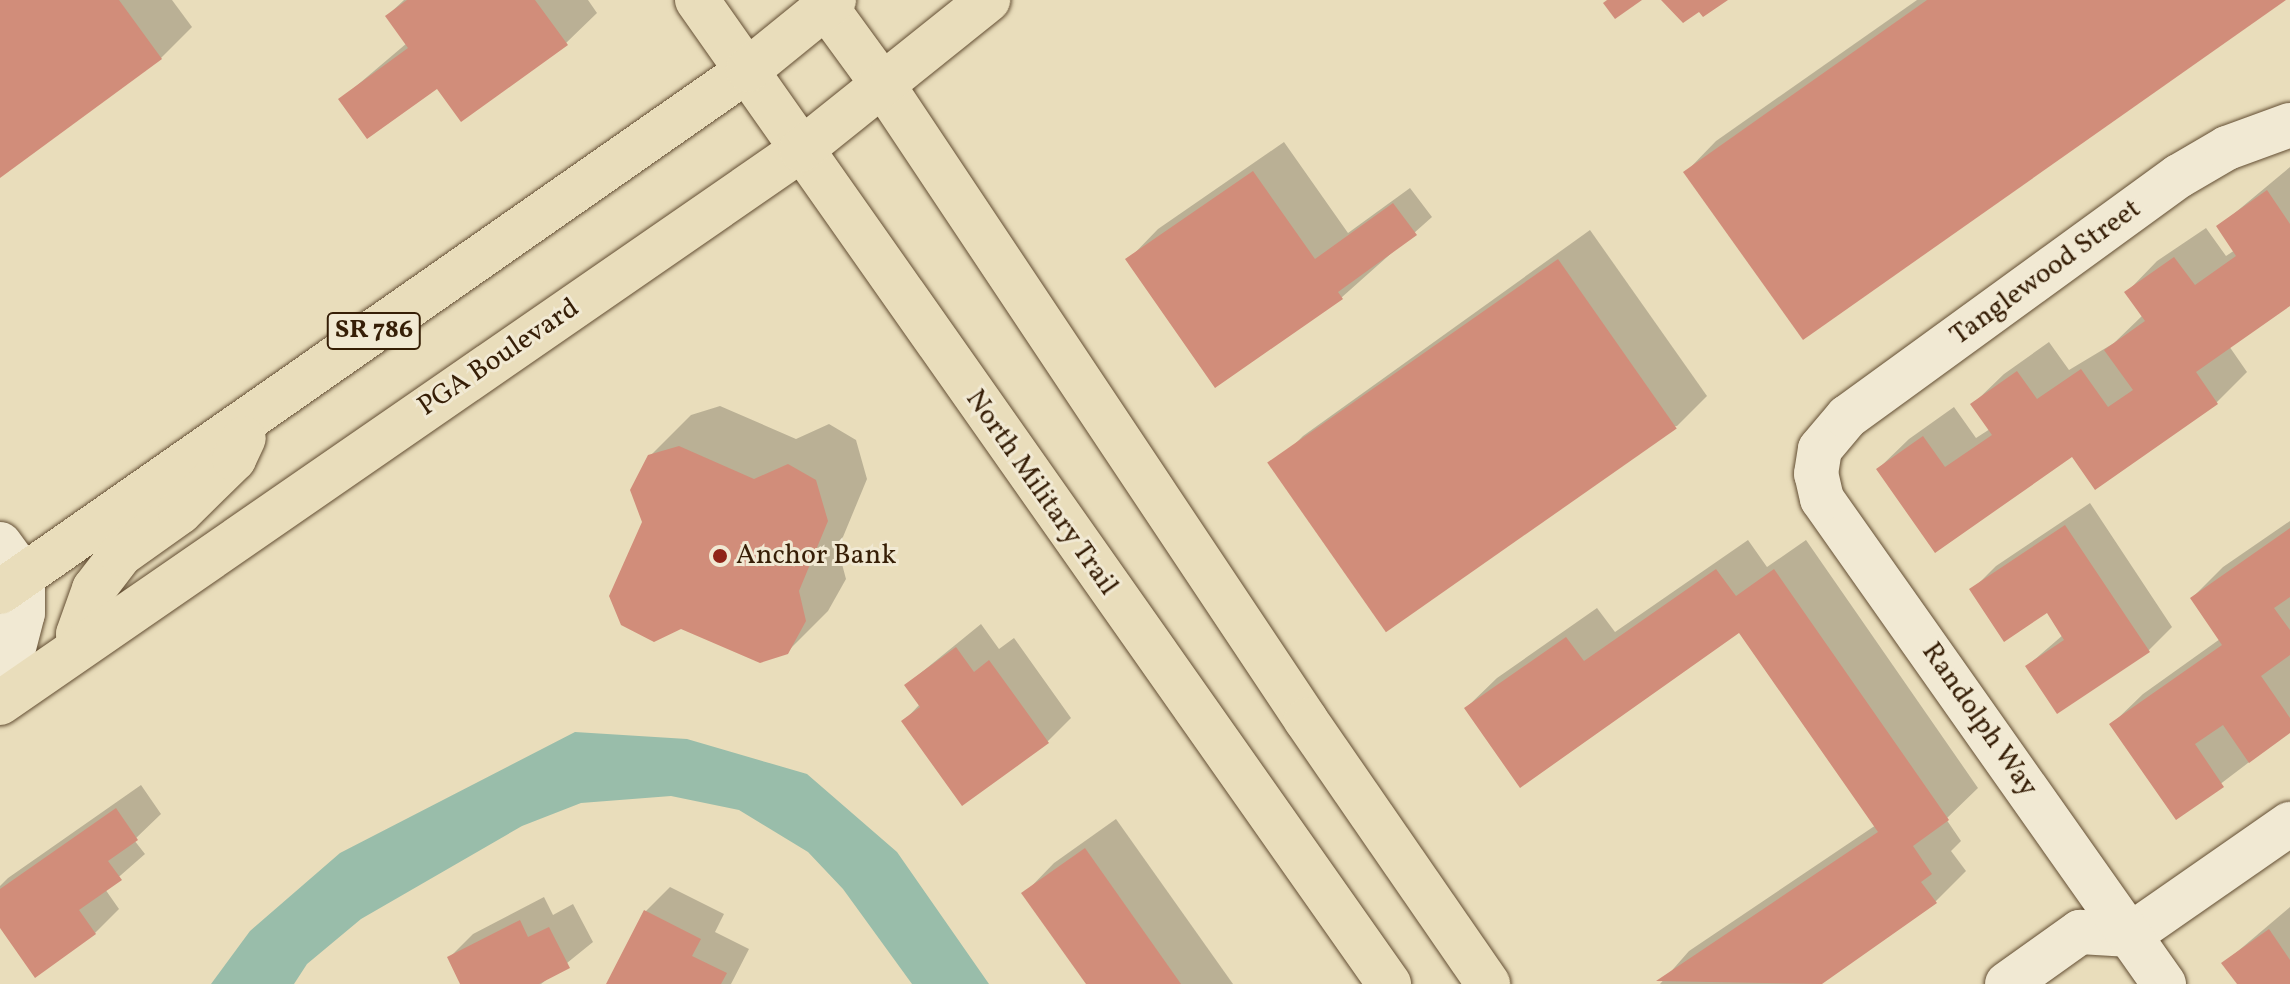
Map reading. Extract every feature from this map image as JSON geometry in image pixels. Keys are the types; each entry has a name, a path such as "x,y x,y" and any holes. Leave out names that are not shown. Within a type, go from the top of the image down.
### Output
{"main road":[{"name":"North Military Trail","path":"697,0 1389,984"},
{"name":"PGA Boulevard","path":"0,702 801,150 988,0"},
{"name":"SR 786","path":"8,571 256,414 748,70 827,2"},
{"path":"827,2 1306,720 1488,984"},
{"path":"80,646 78,634 94,589 121,554 180,512 234,459 256,414"}],"street":[{"name":"Tanglewood Street","path":"1820,449 1847,417 2179,176 2227,148 2290,125"},
{"name":"Randolph Way","path":"1820,449 1816,474 1822,499 2164,984"},
{"path":"0,702 23,613 8,571"},
{"path":"2007,984 2080,932 2130,935 2290,824"},
{"path":"2117,984 2124,979 2130,935"}],"shaded area":[{"path":"575,732 687,739 807,774 897,852 989,984 912,984 843,889 808,852 739,810 671,796 581,803 522,826 361,919 307,964 294,984 211,984 250,931 340,853"}],"building":[{"path":"0,0 119,0 162,59 0,178"},
{"path":"407,0 535,0 568,45 461,122 437,89 367,139 338,99 408,48 385,16"},
{"path":"1607,0 1642,0 1615,19 1603,3"},
{"path":"1661,0 1728,0 1703,17 1699,12 1683,23"},
{"path":"1927,0 2286,0 1803,340 1683,172"},
{"path":"1253,171 1315,259 1393,203 1417,235 1338,292 1343,299 1215,388 1125,259"},
{"path":"2267,190 2290,224 2290,306 2196,372 2218,404 2095,490 2072,457 1935,553 1876,469 1923,436 1945,467 1992,435 1970,404 2017,371 2037,399 2081,369 2108,407 2133,390 2104,350 2145,321 2124,292 2174,257 2195,285 2236,256 2216,226"},
{"path":"1558,259 1677,429 1386,632 1267,463"},
{"name":"Anchor Bank","path":"679,446 754,479 788,464 816,480 828,521 799,591 806,621 788,654 760,663 681,629 654,642 621,625 609,596 642,522 630,490 648,455"},
{"path":"2065,525 2150,652 2057,714 2025,666 2064,640 2047,613 2004,642 1969,589"},
{"path":"2290,528 2290,597 2274,608 2290,630 2290,655 2261,676 2290,718 2290,733 2249,763 2223,725 2195,744 2224,787 2176,820 2109,724 2222,645 2190,598"},
{"path":"1716,569 1736,596 1774,569 1949,820 1913,846 1932,874 1921,882 1937,903 1822,984 1656,981 1878,832 1739,633 1520,788 1464,708 1566,637 1584,661"},
{"path":"956,647 974,672 989,660 1049,743 962,806 901,721 920,707 904,685"},
{"path":"116,808 138,840 108,861 122,880 79,910 96,934 35,978 0,928 0,889"},
{"path":"1085,848 1181,984 1086,984 1021,893"},
{"path":"644,910 701,939 692,956 727,973 721,984 606,984"},
{"path":"520,920 528,937 549,927 570,968 539,984 460,984 447,957"},
{"path":"2269,929 2290,960 2290,984 2237,984 2221,963"}],"place":[{"name":"Anchor Bank","path":"720,556"}]}
